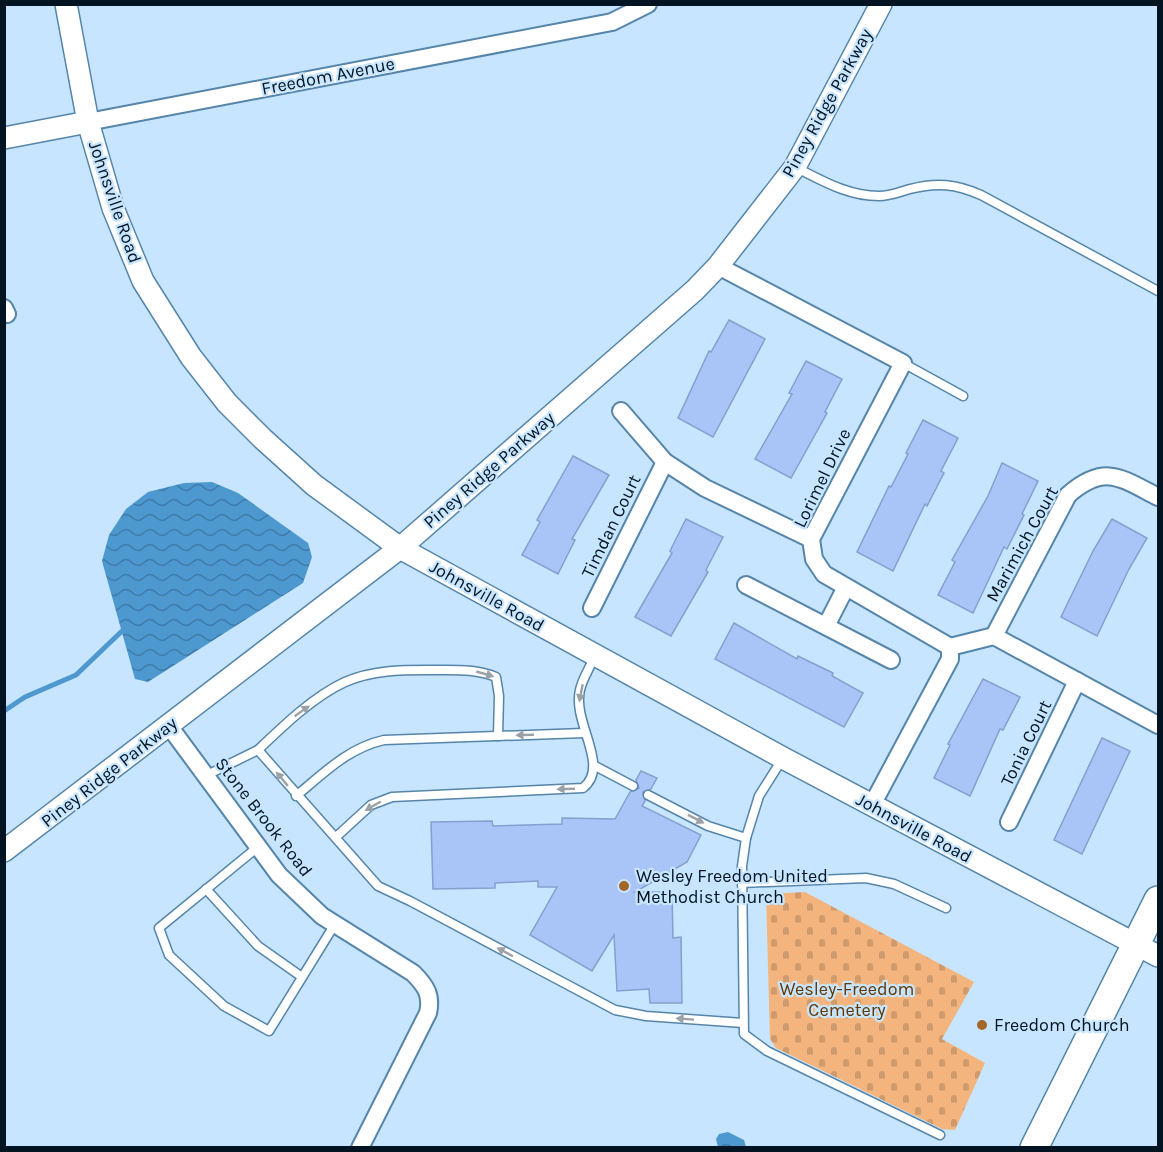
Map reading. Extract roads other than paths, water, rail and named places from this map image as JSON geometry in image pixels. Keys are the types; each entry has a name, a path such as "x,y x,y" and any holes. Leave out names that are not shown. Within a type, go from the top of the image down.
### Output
{"main road":[{"path":"1034,1148 1147,951 1158,900"}],"street":[{"name":"Johnsville Road","path":"66,4 88,122 113,208 143,281 191,357 227,403 263,440 314,485 400,548 783,759 1147,951"},
{"name":"Freedom Avenue","path":"4,138 612,22 648,4"},
{"name":"Piney Ridge Parkway","path":"4,851 400,548 648,333 718,266 795,167 881,4"},
{"path":"718,266 903,363"},
{"name":"Lorimel Drive","path":"903,363 811,539 814,559 824,574 845,589 950,647"},
{"name":"Timdan Court","path":"621,411 665,462 705,488 811,539"},
{"name":"Timdan Court","path":"592,608 665,462"},
{"name":"Marimich Court","path":"994,636 1068,495 1098,475 1109,475 1158,497"},
{"path":"746,585 891,660"},
{"path":"826,626 845,589"},
{"path":"872,805 950,659 950,647 994,636 1158,725"},
{"name":"Tonia Court","path":"1009,822 1077,681"},
{"name":"Stone Brook Road","path":"169,726 279,875 322,916 413,973 425,985 431,1000 420,1033 360,1148"}],"lane":[{"path":"795,167 840,189 859,195 891,195 933,184 952,184 981,195 1158,291"},
{"path":"903,363 963,396"},
{"path":"336,837 371,805 392,797 583,788 592,781 595,766 584,733 579,707 580,690 596,655"},
{"path":"207,776 258,750 290,720 344,682 374,673 404,670 482,671 496,676 499,696 498,736"},
{"path":"296,796 342,758 365,744 384,740 584,733"},
{"path":"258,750 296,796 385,891 410,901 615,1010 646,1016 743,1023"},
{"path":"783,759 759,796 746,838 742,883 744,1034 767,1051 940,1135"},
{"path":"595,766 633,786"},
{"path":"648,795 708,826 746,838"},
{"path":"259,846 159,928 169,955 224,1006 269,1031 335,924"},
{"path":"742,883 866,878 894,884 946,908"},
{"path":"206,889 258,946 302,977"}],"water":[{"path":"212,482 238,493 308,543 312,557 303,583 148,682 135,679 102,561 109,535 126,509 148,492 184,483"},
{"path":"728,1132 744,1140 746,1147 718,1147 716,1139 719,1134"}],"waterway":[{"path":"4,711 25,697 76,675 122,631"}],"place":[{"name":"Wesley Freedom United Methodist Church","path":"624,886"},
{"name":"Freedom Church","path":"982,1025"}],"park label":[{"name":"Wesley-Freedom Cemetery","path":"847,999"}]}
